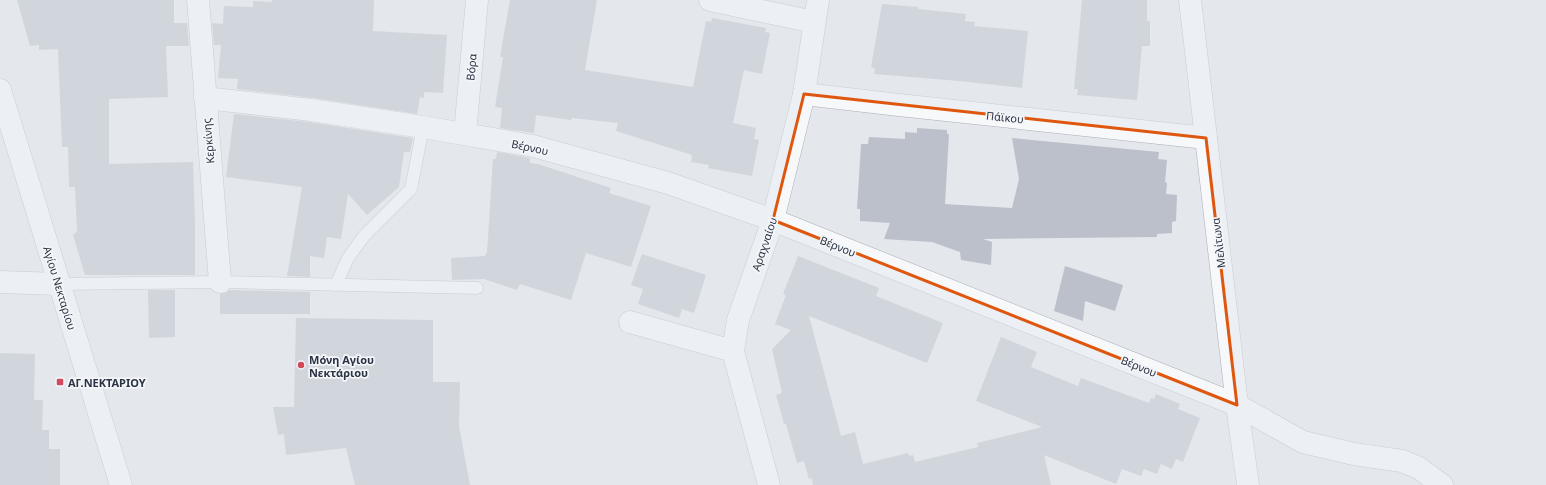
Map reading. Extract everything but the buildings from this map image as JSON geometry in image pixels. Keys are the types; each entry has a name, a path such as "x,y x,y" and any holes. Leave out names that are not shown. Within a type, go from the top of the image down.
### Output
{"street":[{"name":"Κερκίνης","path":"198,0 220,282"},
{"name":"Βόρα","path":"465,134 477,0"},
{"path":"710,0 814,22"},
{"name":"Αραχναίου","path":"769,485 733,351 738,320 773,220 804,94 818,0"},
{"name":"Μελίτωνα","path":"1190,0 1237,405 1248,485"},
{"name":"Αγίου Νεκταρίου","path":"0,90 58,284 121,485"},
{"name":"Πάϊκου","path":"804,94 1206,138"},
{"name":"Βέρνου","path":"205,98 311,110 533,146 668,183 773,220 1237,405 1303,442 1354,454 1402,461 1419,468 1442,485"},
{"path":"0,282 58,284"},
{"path":"630,322 733,351"}],"lane":[{"path":"336,285 348,258 364,236 411,189 423,127"},
{"path":"58,284 220,282 477,288"}],"highlighted area":[{"path":"804,94 1206,138 1237,405 773,220"}],"place":[{"name":"Μόνη Αγίου Νεκτάριου","path":"301,365"},
{"name":"ΑΓ.ΝΕΚΤΑΡΙΟΥ","path":"60,382"}]}
